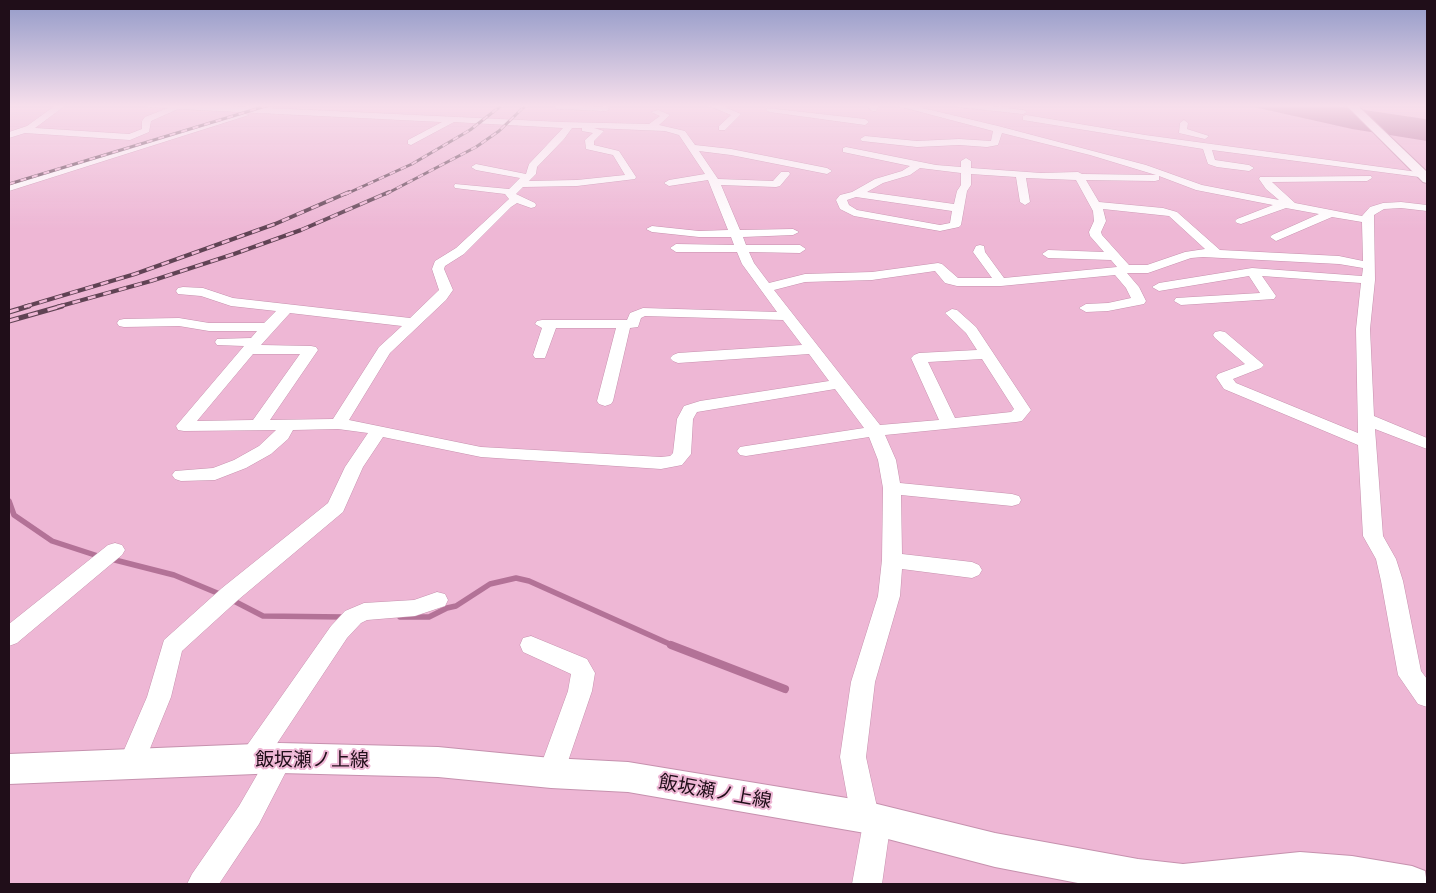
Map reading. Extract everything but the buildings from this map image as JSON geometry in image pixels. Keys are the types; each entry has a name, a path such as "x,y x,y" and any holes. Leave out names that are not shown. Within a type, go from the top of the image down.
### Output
{"main road":[{"path":"1394,147 1423,174"},
{"name":"飯坂瀬ノ上線","path":"9,769 266,758 438,762 551,773 628,777 871,818 995,850 1138,877 1184,882 1300,870 1352,874 1412,884"}],"street":[{"path":"9,188 143,147"},
{"path":"338,424 384,350 441,298 446,290 438,264 460,251 507,205 531,174 532,166 551,147"},
{"path":"476,167 524,181 577,183 631,177 616,153 589,147"},
{"path":"1067,147 1175,178 1194,186 1368,220"},
{"path":"1093,153 1107,147"},
{"path":"1209,147 1207,150 1211,162 1249,168"},
{"path":"1230,147 1250,153 1387,172 1423,174"},
{"path":"1249,147 1250,153"},
{"path":"693,148 731,152 827,171"},
{"path":"693,148 714,179 748,264 875,432 887,460 892,488 892,560 889,596 863,682 853,757 871,818 867,884"},
{"path":"846,150 918,165 966,165 1022,172 1175,178"},
{"path":"918,165 906,173 879,181 841,200 844,207 854,213 940,228 955,224 962,191 966,185 966,165"},
{"path":"1022,172 1025,202"},
{"path":"1289,205 1264,179 1383,177 1387,172"},
{"path":"669,183 714,179 776,184 785,174"},
{"path":"1078,175 1095,205 1100,221 1095,232 1114,256 1139,301 1108,307 1086,308"},
{"path":"1194,186 1217,179"},
{"path":"459,186 514,195 531,204"},
{"path":"856,194 958,208"},
{"path":"1095,205 1172,214 1216,253"},
{"path":"1241,221 1289,205"},
{"path":"1427,208 1401,205 1383,206 1374,209 1368,214 1369,273 1364,329 1367,442 1374,536 1386,559 1392,582 1410,675 1427,697"},
{"path":"1276,237 1331,213"},
{"path":"652,229 800,249"},
{"path":"676,248 739,241 793,232"},
{"path":"980,249 979,252 1002,282"},
{"path":"766,288 805,278 872,276 938,267 950,280 958,282 1002,282 1148,269 1189,255 1216,253 1339,260 1369,273"},
{"path":"1048,254 1114,256"},
{"path":"1159,287 1252,272 1369,273"},
{"path":"1181,300 1269,296 1252,272"},
{"path":"183,291 203,292 231,302 413,324"},
{"path":"286,309 268,327 184,426 338,424 365,427 379,432 481,452 661,463 676,461 682,454 685,419 690,409 839,384"},
{"path":"540,356 546,324 632,324 635,316 643,312 788,316"},
{"path":"746,451 875,432 1016,417 1023,410 971,330 952,313"},
{"path":"124,322 179,322 209,327 268,327"},
{"path":"605,401 624,324"},
{"path":"1220,334 1256,365 1224,377 1230,386 1348,436 1367,442"},
{"path":"222,342 311,350 258,425"},
{"path":"678,358 813,349"},
{"path":"949,424 919,358 988,354"},
{"path":"1366,419 1427,444"},
{"path":"181,475 215,474 240,464 265,450 282,435 288,424"},
{"path":"131,764 159,697 172,647 226,598 336,507 354,468 365,449 379,432"},
{"path":"892,488 1012,500"},
{"path":"9,636 116,550"},
{"path":"892,560 972,570"},
{"path":"202,884 249,814 266,758 339,632 354,617 364,612 415,608 437,600"},
{"path":"530,645 570,661 578,666 583,673 580,691 551,773"}],"waterway":[{"path":"9,501 14,515 52,541 101,557"},
{"path":"111,559 174,575 222,595"},
{"path":"400,617 429,617 447,608 456,606 490,584 516,578 529,581 674,646"},
{"path":"232,600 263,616 344,617"},
{"path":"671,645 785,689"}],"railway":[{"path":"9,184 132,147"},
{"path":"346,194 412,164 442,147"},
{"path":"386,194 476,147"},
{"path":"24,307 135,274 275,224 349,192"},
{"path":"57,307 151,281 234,254 301,230 389,192"},
{"path":"9,312 29,306"},
{"path":"9,321 62,306"}]}
